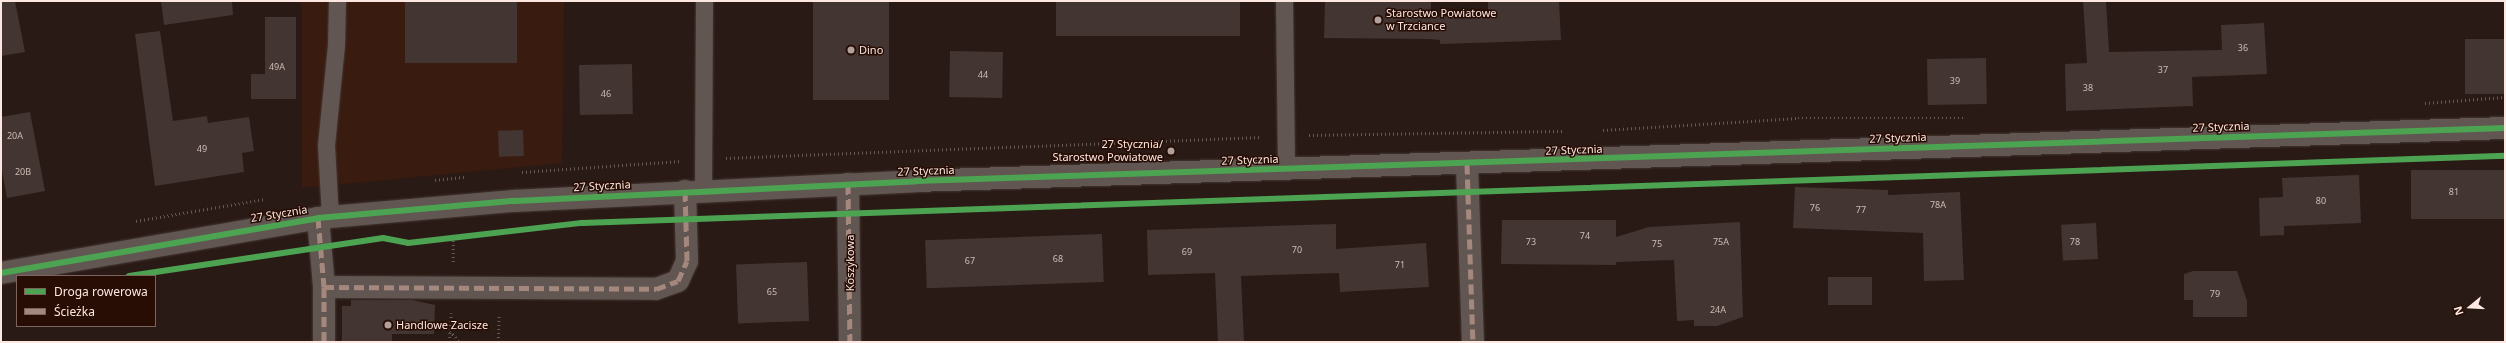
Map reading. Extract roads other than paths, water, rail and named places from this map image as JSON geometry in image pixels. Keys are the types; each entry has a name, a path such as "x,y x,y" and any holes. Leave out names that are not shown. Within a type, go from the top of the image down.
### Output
{"main road":[{"name":"27 Stycznia","path":"1,273 324,218 694,190 2505,128"},
{"path":"1467,164 1473,342"},
{"name":"Koszykowa","path":"848,184 850,342"},
{"path":"324,287 656,290 678,281 687,261 694,190"},
{"path":"324,218 324,342"}],"lane":[{"path":"324,218 326,145 336,45 337,1"},
{"path":"694,190 704,1"},
{"path":"1284,1 1286,169"}],"place":[{"name":"Starostwo Powiatowe w Trzciance","path":"1378,20"},
{"name":"Dino","path":"851,50"},
{"name":"27 Stycznia/ Starostwo Powiatowe","path":"1171,151"},
{"name":"Handlowe Zacisze","path":"388,325"}]}
